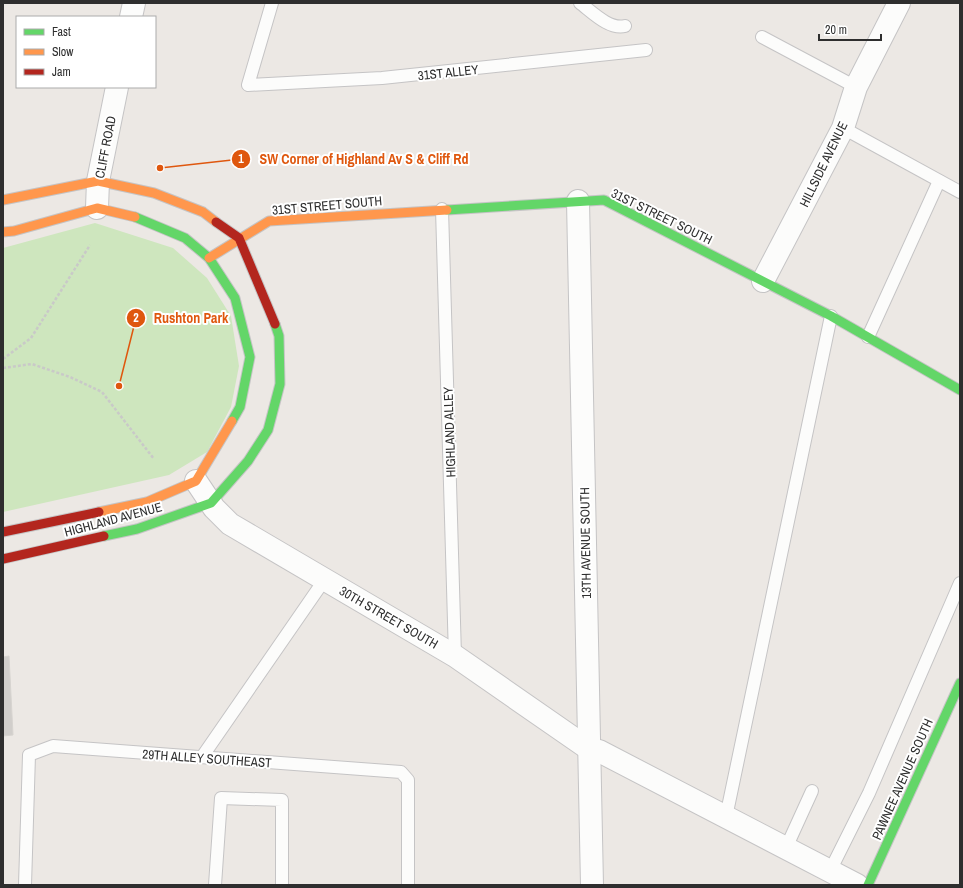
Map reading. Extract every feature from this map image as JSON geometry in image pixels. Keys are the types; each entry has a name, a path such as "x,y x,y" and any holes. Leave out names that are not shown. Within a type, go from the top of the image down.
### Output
{"street":[{"path":"131,16 134,3"},
{"name":"HILLSIDE AVENUE","path":"763,281 843,128 856,87 899,3"},
{"name":"CLIFF ROAD","path":"97,208 98,181 117,88"},
{"name":"HIGHLAND AVENUE","path":"3,200 98,181 154,193 203,212 238,238 262,289 279,336 280,384 268,430 248,461 211,503 137,529 3,559"},
{"name":"31ST STREET SOUTH","path":"209,258 238,238 269,221 604,200 831,316 960,390"},
{"name":"13TH AVENUE SOUTH","path":"578,201 592,885"},
{"path":"3,232 14,232 97,208 137,218 185,238 209,258 235,298 250,357 240,407 196,481"},
{"name":"HIGHLAND AVENUE","path":"3,532 147,502 196,481"},
{"name":"30TH STREET SOUTH","path":"196,481 211,503 230,524 455,656 589,749 599,751 857,885"},
{"name":"PAWNEE AVENUE SOUTH","path":"868,885 960,683"}],"lane":[{"name":"31ST ALLEY","path":"272,3 248,85 382,78 646,50"},
{"path":"580,3 608,23 621,27 625,26"},
{"path":"762,37 856,87"},
{"path":"843,128 960,192"},
{"path":"868,337 939,181"},
{"name":"HIGHLAND ALLEY","path":"442,209 455,656"},
{"path":"726,817 831,316"},
{"path":"202,757 325,580"},
{"path":"830,871 869,793 960,583"},
{"name":"29TH ALLEY SOUTHEAST","path":"25,885 30,755 53,746 401,772 408,780 408,885"},
{"path":"786,848 812,791"},
{"path":"215,885 220,798 282,800 282,885"}],"path":[{"path":"3,359 31,338 90,245"},
{"path":"3,368 32,364 70,377 102,392 154,459"}],"green space":[{"path":"95,223 173,248 207,278 231,316 239,366 231,407 207,452 169,475 3,512 3,248"}],"building":[{"path":"9,656 13,735 3,736 3,657"}],"traffic: fast":[{"path":"447,210 604,200 831,316 960,390"},
{"path":"135,217 185,238 209,258 235,298 250,357 240,407 232,421"},
{"path":"104,536 137,529 211,503 248,461 268,430 280,384 279,336 275,324"},
{"path":"868,885 960,683"}],"traffic: slow":[{"path":"3,200 98,181 154,193 203,212 216,222"},
{"path":"3,232 14,231 97,208 135,217"},
{"path":"209,258 269,221 447,210"},
{"path":"99,512 147,502 196,481 232,421"}],"traffic: jam":[{"path":"216,222 239,238 275,324"},
{"path":"3,532 99,512"},
{"path":"3,559 104,536"}],"place":[{"name":"SW Corner of Highland Av S & Cliff Rd","path":"160,168"},
{"name":"Rushton Park","path":"119,386"}]}
